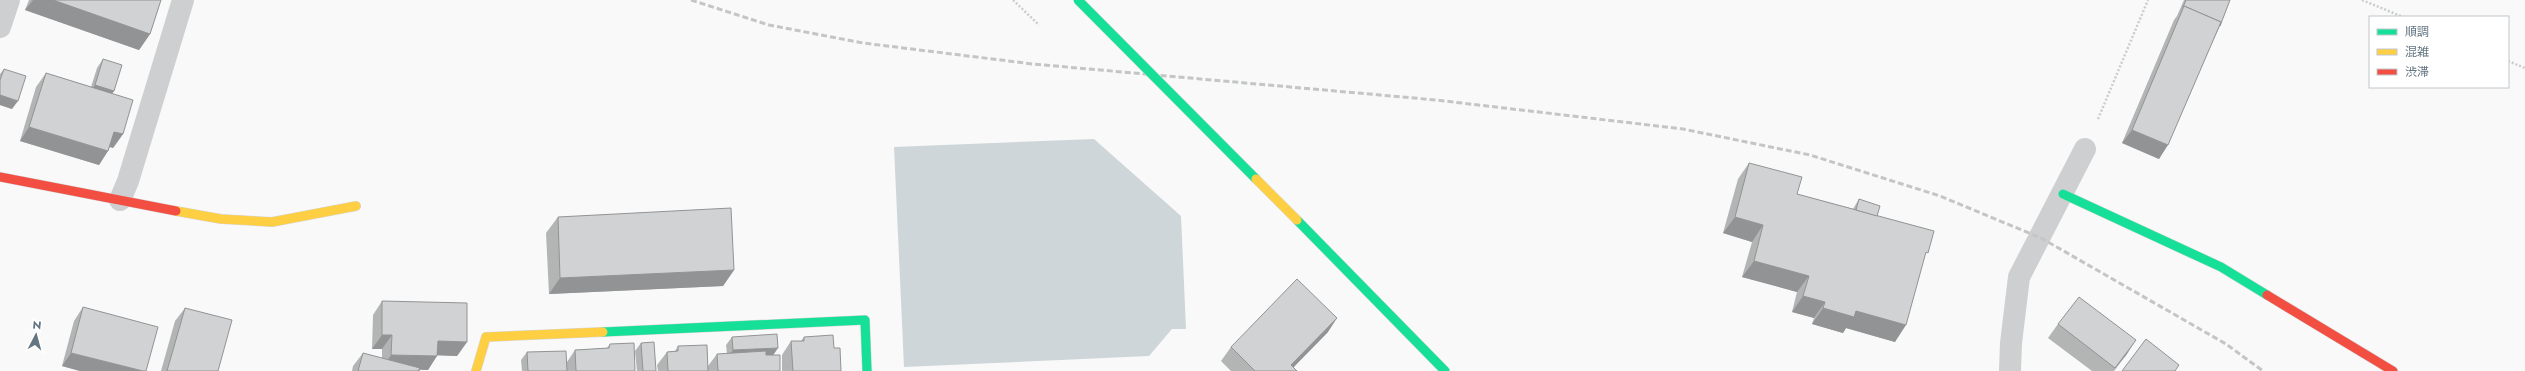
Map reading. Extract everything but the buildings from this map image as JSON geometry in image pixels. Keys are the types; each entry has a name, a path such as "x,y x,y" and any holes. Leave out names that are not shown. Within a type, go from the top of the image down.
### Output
{"street":[{"path":"0,27 9,0"},
{"path":"120,200 128,181 183,0"},
{"path":"1078,0 1297,220 1438,369"},
{"path":"2010,371 2011,343 2019,277 2085,149"},
{"path":"0,177 221,219 272,222 356,206"},
{"path":"2063,194 2221,267 2393,371"},
{"path":"476,371 486,337 864,320 867,371"}],"path":[{"path":"1013,0 1039,25"},
{"path":"2085,149 2148,0"},
{"path":"2362,0 2401,16"},
{"path":"2509,61 2525,68"}],"shaded area":[{"path":"1094,139 1181,216 1186,329 1172,329 1149,356 904,367 894,147"}],"railway":[{"path":"691,0 769,25 863,43 1033,64 1436,100 1683,129 1810,155 1940,196 2041,238 2226,344 2263,371"}],"traffic: fast":[{"path":"1078,0 1256,179"},
{"path":"2063,194 2221,267 2267,295"},
{"path":"1297,220 1445,371"},
{"path":"603,332 865,320 867,371"}],"traffic: slow":[{"path":"1256,179 1297,220"},
{"path":"176,211 221,219 272,222 356,206"},
{"path":"476,371 486,337 603,332"}],"traffic: jam":[{"path":"0,177 176,211"},
{"path":"2267,295 2393,371"}]}
